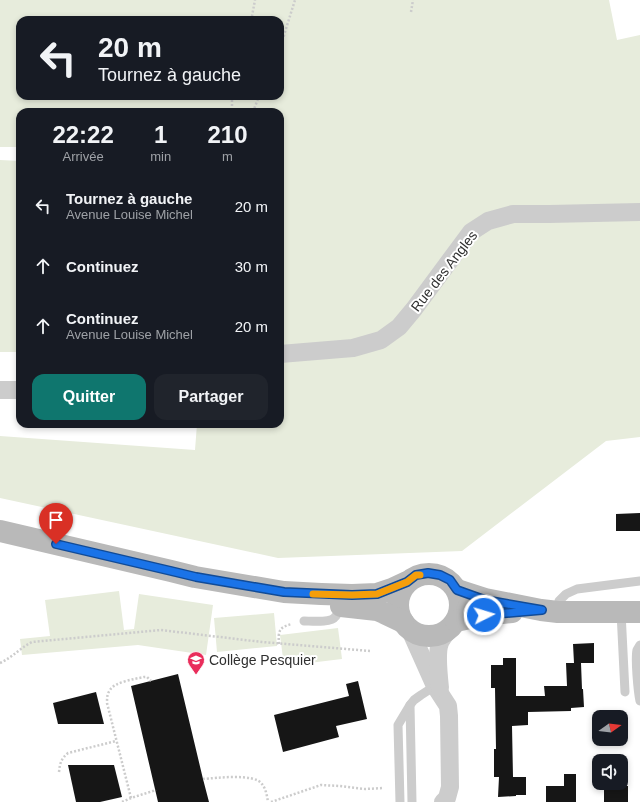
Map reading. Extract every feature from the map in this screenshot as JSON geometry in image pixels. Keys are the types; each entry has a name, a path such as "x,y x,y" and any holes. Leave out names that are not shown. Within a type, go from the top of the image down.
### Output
{"street":[{"name":"Rue des Angles","path":"284,354 353,348 381,340 399,327 414,309 470,232 488,221 513,214 640,212"},
{"path":"0,390 16,390"},
{"path":"0,531 196,577 284,592 352,595 377,594 407,582 416,575 428,573 440,575 450,580 457,590 460,600 460,611 453,625 440,643 438,653 438,690"},
{"path":"407,582 400,592 398,610 438,690 448,706 450,787 447,798 443,802"},
{"path":"457,590 485,600 550,611"},
{"path":"284,592 314,602 377,610 406,626 416,634 430,636 438,635 453,625 484,615 550,611 631,612"}],"lane":[{"path":"550,611 566,594 577,588 640,581"},
{"path":"304,621 333,620 336,617 339,605"},
{"path":"624,692 631,612"},
{"path":"640,645 637,651 638,693 640,701"},
{"path":"400,802 398,725 410,705 420,695 438,690"},
{"path":"410,705 412,802"}],"path":[{"path":"252,16 255,0"},
{"path":"284,35 295,0"},
{"path":"411,12 413,0"},
{"path":"280,644 278,634 281,629 304,621"},
{"path":"0,663 8,660 32,642 161,630 280,644 370,651"},
{"path":"130,798 107,703 107,694 110,688 116,684 144,676 150,678 151,681"},
{"path":"59,772 63,757 68,753 116,741"},
{"path":"203,779 244,777 256,779 262,782 269,802 321,785 365,789 384,788"},
{"path":"122,802 156,790"}],"green space":[{"path":"0,0 609,0 617,40 640,35 640,437 606,441 462,551 278,558 0,498 0,436 195,450 197,428 284,428 284,108 16,108 16,147 0,147"},
{"path":"0,160 16,161 16,352 0,352"},
{"path":"119,591 124,630 134,629 139,594 213,605 206,655 138,645 22,655 20,639 50,636 45,600"},
{"path":"274,613 277,646 217,652 214,618"},
{"path":"338,628 342,659 284,666 280,635"}],"building":[{"path":"640,513 640,531 616,531 616,514"},
{"path":"594,643 594,663 581,663 584,707 571,708 571,711 528,712 528,725 512,726 513,777 526,777 526,795 498,797 499,777 494,777 494,749 496,749 495,688 491,688 491,665 503,665 503,658 516,658 516,696 545,696 544,686 567,686 566,663 574,663 573,644"},
{"path":"178,674 209,802 158,802 131,686"},
{"path":"358,681 367,719 336,726 339,737 283,752 274,715 349,696 346,684"},
{"path":"96,692 104,724 58,724 53,703"},
{"path":"68,765 114,765 122,797 100,802 76,802"},
{"path":"564,774 576,774 576,802 546,802 546,786 564,786"},
{"path":"604,790 628,790 628,802 604,802"}],"slow traffic":[{"path":"313,594 377,594 407,582 416,575 420,575"}],"place":[{"name":"Collège Pesquier","path":"196,675"}],"route":[{"path":"56,544 196,577 284,592 352,595 377,594 407,582 416,575 428,573 440,575 450,580 457,590 485,600 542,610 484,615"}]}
